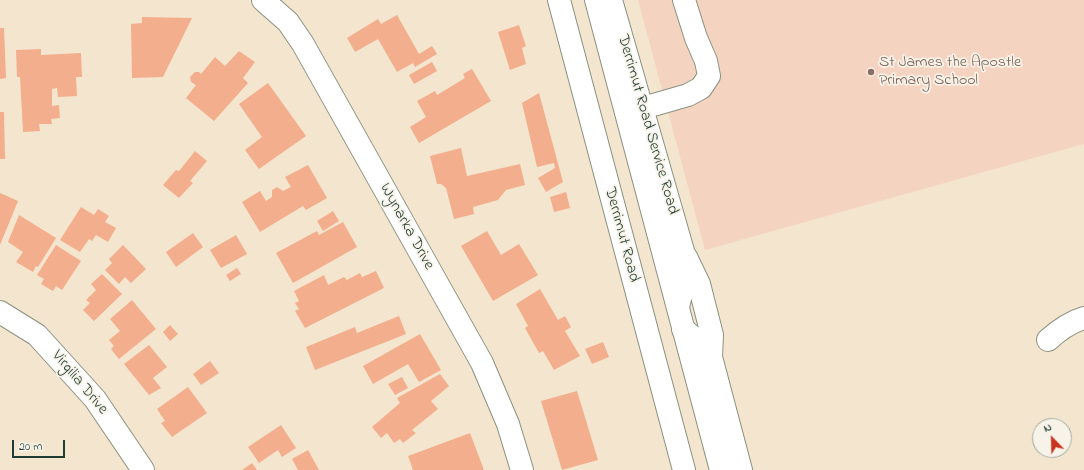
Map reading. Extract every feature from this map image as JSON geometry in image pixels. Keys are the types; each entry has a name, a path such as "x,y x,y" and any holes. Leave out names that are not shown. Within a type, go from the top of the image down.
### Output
{"main road":[{"name":"Wynarka Drive","path":"263,0 288,22 303,44 482,363 508,424 522,470"},
{"name":"Derrimut Road","path":"559,0 684,470"},
{"path":"596,0 678,307 718,465"},
{"name":"Derrimut Road Service Road","path":"611,0 683,251 686,274 678,307"},
{"path":"643,108 688,95 701,88 709,76 706,61 696,38 684,0"},
{"name":"Derrimut Road Service Road","path":"683,251 699,284 712,335 711,357 741,470"},
{"name":"Virgilia Drive","path":"0,312 37,335 48,346 95,399 143,470"},
{"path":"1048,340 1059,330 1084,318"},
{"name":"Derrimut Road Service Road","path":"683,329 698,342 711,357"}],"shaded area":[{"name":"St James the Apostle Primary School","path":"638,0 1084,0 1084,144 705,250"}],"building":[{"path":"397,15 419,54 432,46 437,54 415,67 413,63 397,72 378,39 355,52 347,38 378,19 381,24"},
{"path":"142,17 192,18 163,77 132,78 131,24 142,23"},
{"path":"519,25 526,46 522,48 526,64 510,70 498,32"},
{"path":"0,28 4,28 6,78 0,79"},
{"path":"41,49 41,55 81,53 82,77 76,77 77,96 58,97 57,88 52,89 52,106 59,105 60,118 51,119 52,124 39,124 40,131 23,132 20,77 17,77 16,50"},
{"path":"239,51 255,62 243,78 248,83 214,121 186,98 196,85 191,82 190,77 195,72 199,72 201,74 215,57 225,66"},
{"path":"432,62 437,71 414,84 409,75"},
{"path":"472,69 491,101 419,143 410,127 426,117 417,101 435,91 437,95 465,78 463,74"},
{"path":"268,83 306,136 259,169 245,150 262,137 239,104"},
{"path":"539,93 563,182 546,192 538,178 555,168 554,163 537,167 522,103"},
{"path":"0,112 4,112 5,159 0,159"},
{"path":"461,148 467,176 520,164 525,185 506,190 498,200 473,207 474,214 454,219 446,188 441,184 437,184 430,156"},
{"path":"195,151 207,161 190,181 193,183 179,198 163,185 176,170 179,171"},
{"path":"308,165 327,198 306,210 303,206 260,232 242,202 260,191 266,201 272,197 272,190 277,187 283,191 291,187 285,177"},
{"path":"566,192 570,208 554,212 550,197"},
{"path":"0,193 18,201 0,245"},
{"path":"81,207 94,215 98,209 109,216 105,222 116,228 108,242 96,235 92,241 89,239 80,252 60,240"},
{"path":"333,211 339,221 323,231 317,221"},
{"path":"19,215 56,238 38,267 36,266 33,272 16,262 23,252 8,242"},
{"path":"343,222 357,247 293,283 276,253 317,231 319,235"},
{"path":"487,231 501,255 519,244 538,275 493,301 461,246"},
{"path":"193,233 203,247 176,267 166,252"},
{"path":"236,235 247,254 221,268 210,250"},
{"path":"56,245 81,261 62,290 56,286 53,291 41,284 44,279 37,275"},
{"path":"123,245 146,269 131,283 125,277 119,284 105,270 112,263 109,259"},
{"path":"237,268 241,274 230,281 226,275"},
{"path":"376,271 384,288 305,328 295,311 299,309 295,303 299,301 294,291 324,275 328,285 344,277 347,280 360,273 362,277"},
{"path":"102,274 122,294 94,321 83,310 90,303 86,300 96,290 91,284"},
{"path":"540,289 558,320 565,316 571,327 565,331 580,356 554,370 543,351 539,353 525,328 528,326 516,304"},
{"path":"132,300 156,329 119,359 111,349 114,346 109,340 120,331 110,319"},
{"path":"399,316 406,334 315,370 306,347 355,327 357,333"},
{"path":"170,325 178,334 170,341 163,332"},
{"path":"420,334 441,370 419,382 408,364 373,384 363,366"},
{"path":"603,342 609,357 592,364 585,349"},
{"path":"149,345 167,367 153,378 161,388 149,395 124,364"},
{"path":"210,361 219,373 201,385 193,374"},
{"path":"440,374 449,386 431,401 438,409 412,430 416,433 403,443 400,439 394,443 387,433 381,438 372,427 400,403 397,398"},
{"path":"402,377 408,388 395,395 388,384"},
{"path":"188,387 207,413 172,437 161,423 165,421 157,409"},
{"path":"577,391 598,460 562,470 541,401"},
{"path":"281,425 296,448 282,457 278,450 259,463 248,447"},
{"path":"470,433 484,470 413,470 408,456"},
{"path":"308,450 319,470 298,470 292,459"},
{"path":"252,463 257,470 242,470"}],"place":[{"name":"St James the Apostle Primary School","path":"871,72"}]}
